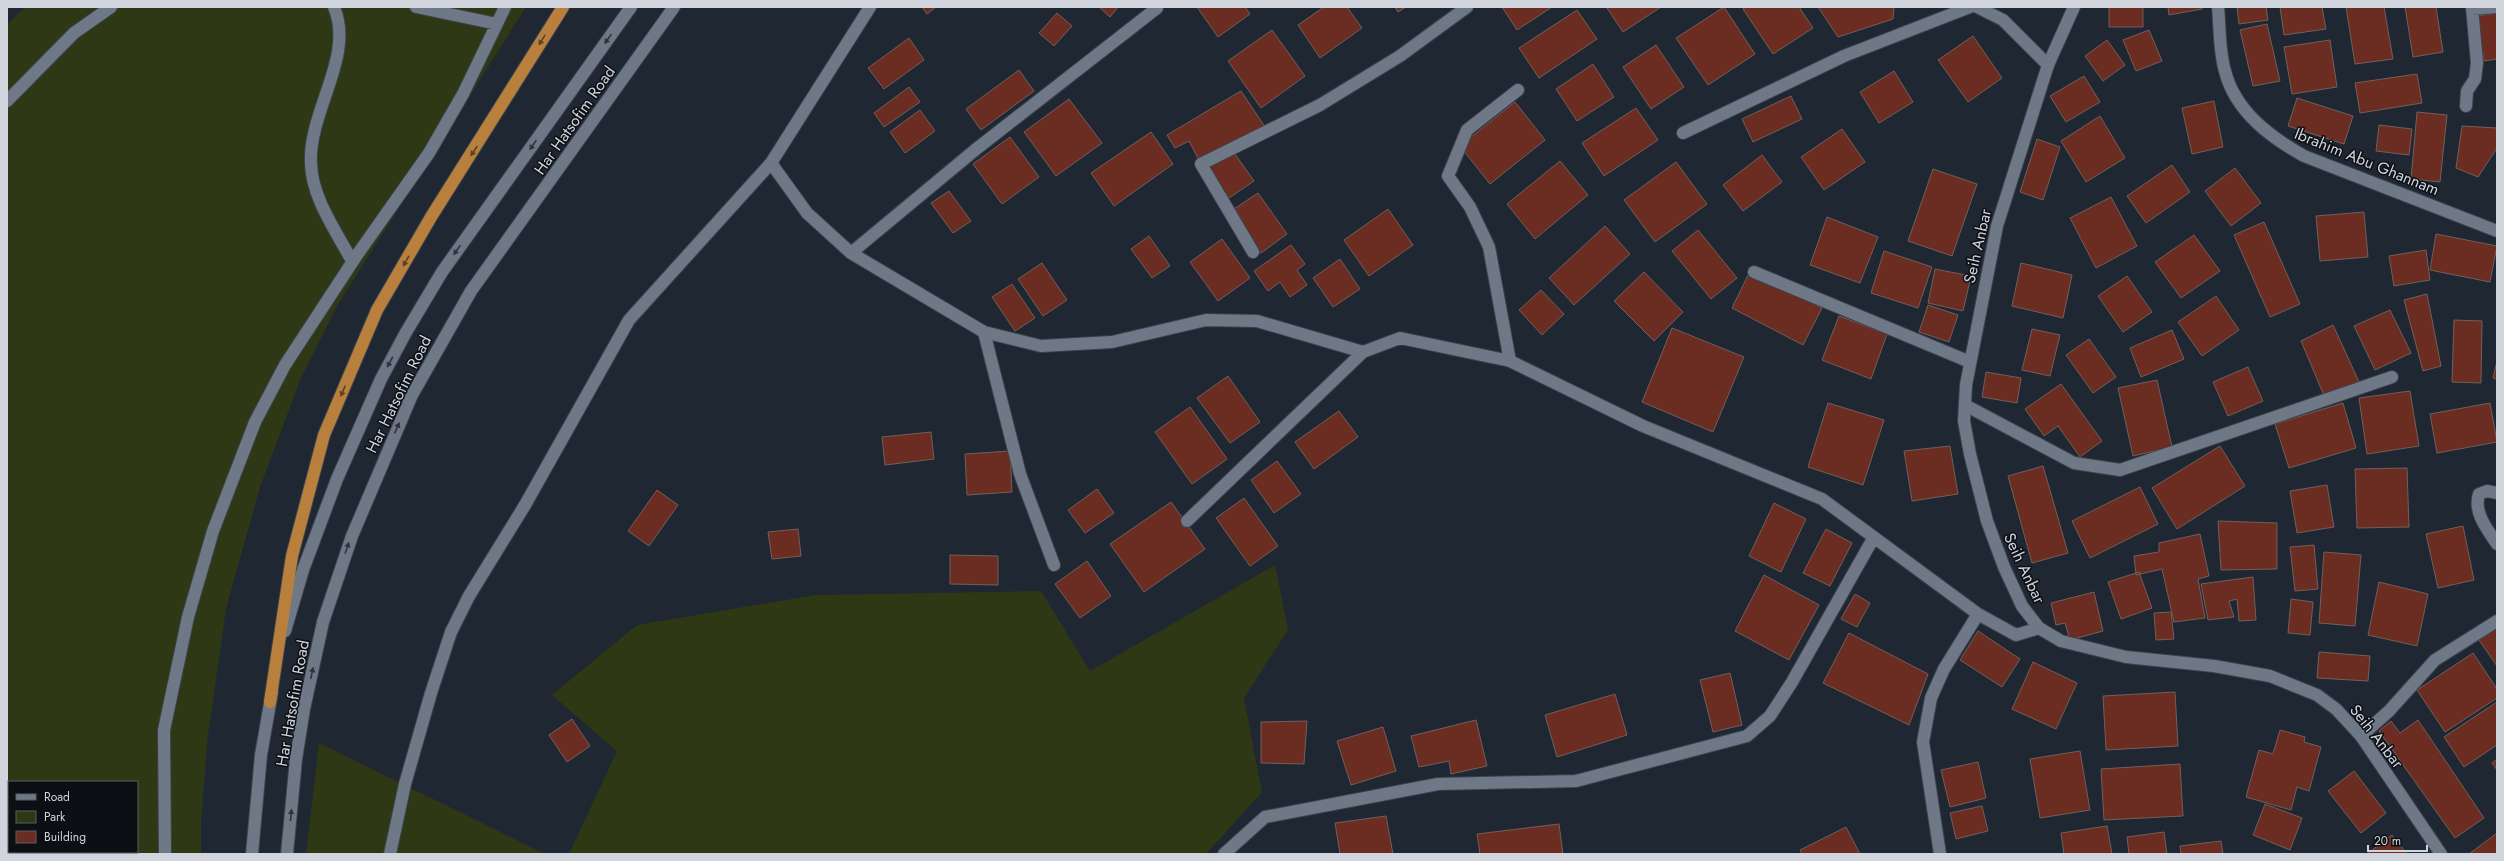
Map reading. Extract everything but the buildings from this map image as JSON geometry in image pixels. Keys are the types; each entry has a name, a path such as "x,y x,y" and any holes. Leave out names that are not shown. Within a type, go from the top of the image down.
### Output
{"highway":[{"path":"270,702 292,556 324,435 377,310 431,217 563,7"}],"street":[{"path":"7,101 74,33 111,7"},
{"path":"334,7 341,34 336,58 312,137 311,164 318,197 352,261"},
{"path":"416,7 497,24"},
{"path":"165,854 164,730 188,617 213,531 255,422 284,365 352,261 429,153 463,94 505,7"},
{"name":"Har Hatsofim Road","path":"252,854 261,755 270,702 290,613 319,523 381,380 442,272 631,7"},
{"name":"Har Hatsofim Road","path":"287,854 297,752 304,709 323,622 352,536 406,408 471,291 674,7"},
{"path":"390,854 405,784 431,693 451,632 469,596 525,505 629,320 771,163 870,7"},
{"path":"1253,252 1201,164 1320,105 1400,56 1467,7"},
{"path":"1683,133 1844,56 1970,7"},
{"path":"1977,7 2003,20 2048,65"},
{"name":"Seih Anbar","path":"2074,7 2048,65 1997,226 1970,362 1964,421 1970,454 1986,521 2004,567 2022,606 2039,628 2061,641 2126,657 2214,666 2270,676 2317,695 2336,709 2361,736 2441,854"},
{"name":"Ibrahim Abu Ghannam","path":"2218,7 2225,72 2246,111 2259,126 2280,142 2304,156 2497,230"},
{"path":"2466,106 2467,90 2475,79 2478,63 2472,8 2497,7"},
{"path":"851,254 975,150 1157,8"},
{"path":"1510,361 1489,247 1470,207 1448,176 1467,130 1518,90"},
{"path":"771,163 807,213 851,254 984,332 1041,346 1112,342 1206,320 1257,320 1363,352"},
{"path":"1754,272 1970,362"},
{"path":"984,332 1020,474 1054,565"},
{"path":"1187,521 1363,352 1400,338 1510,361 1643,426 1822,499 1978,614 2016,635 2039,628"},
{"path":"1965,404 2074,463 2120,470 2392,377"},
{"path":"2497,493 2487,491 2479,494 2477,501 2485,525 2497,544"},
{"path":"1224,854 1265,816 1438,784 1576,781 1748,736 1770,716 1792,682 1874,537"},
{"path":"1940,854 1924,742 1931,698 1941,677 1978,614"},
{"path":"2361,736 2389,710 2436,660 2497,621"}],"green space":[{"path":"26,7 526,7 337,306 301,378 260,487 226,609 208,735 201,822 201,854 7,854 7,24"},
{"path":"1275,565 1288,630 1244,698 1262,792 1206,854 569,854 617,751 552,695 637,625 815,595 1041,591 1090,671"},
{"path":"319,743 545,854 306,854"}]}
